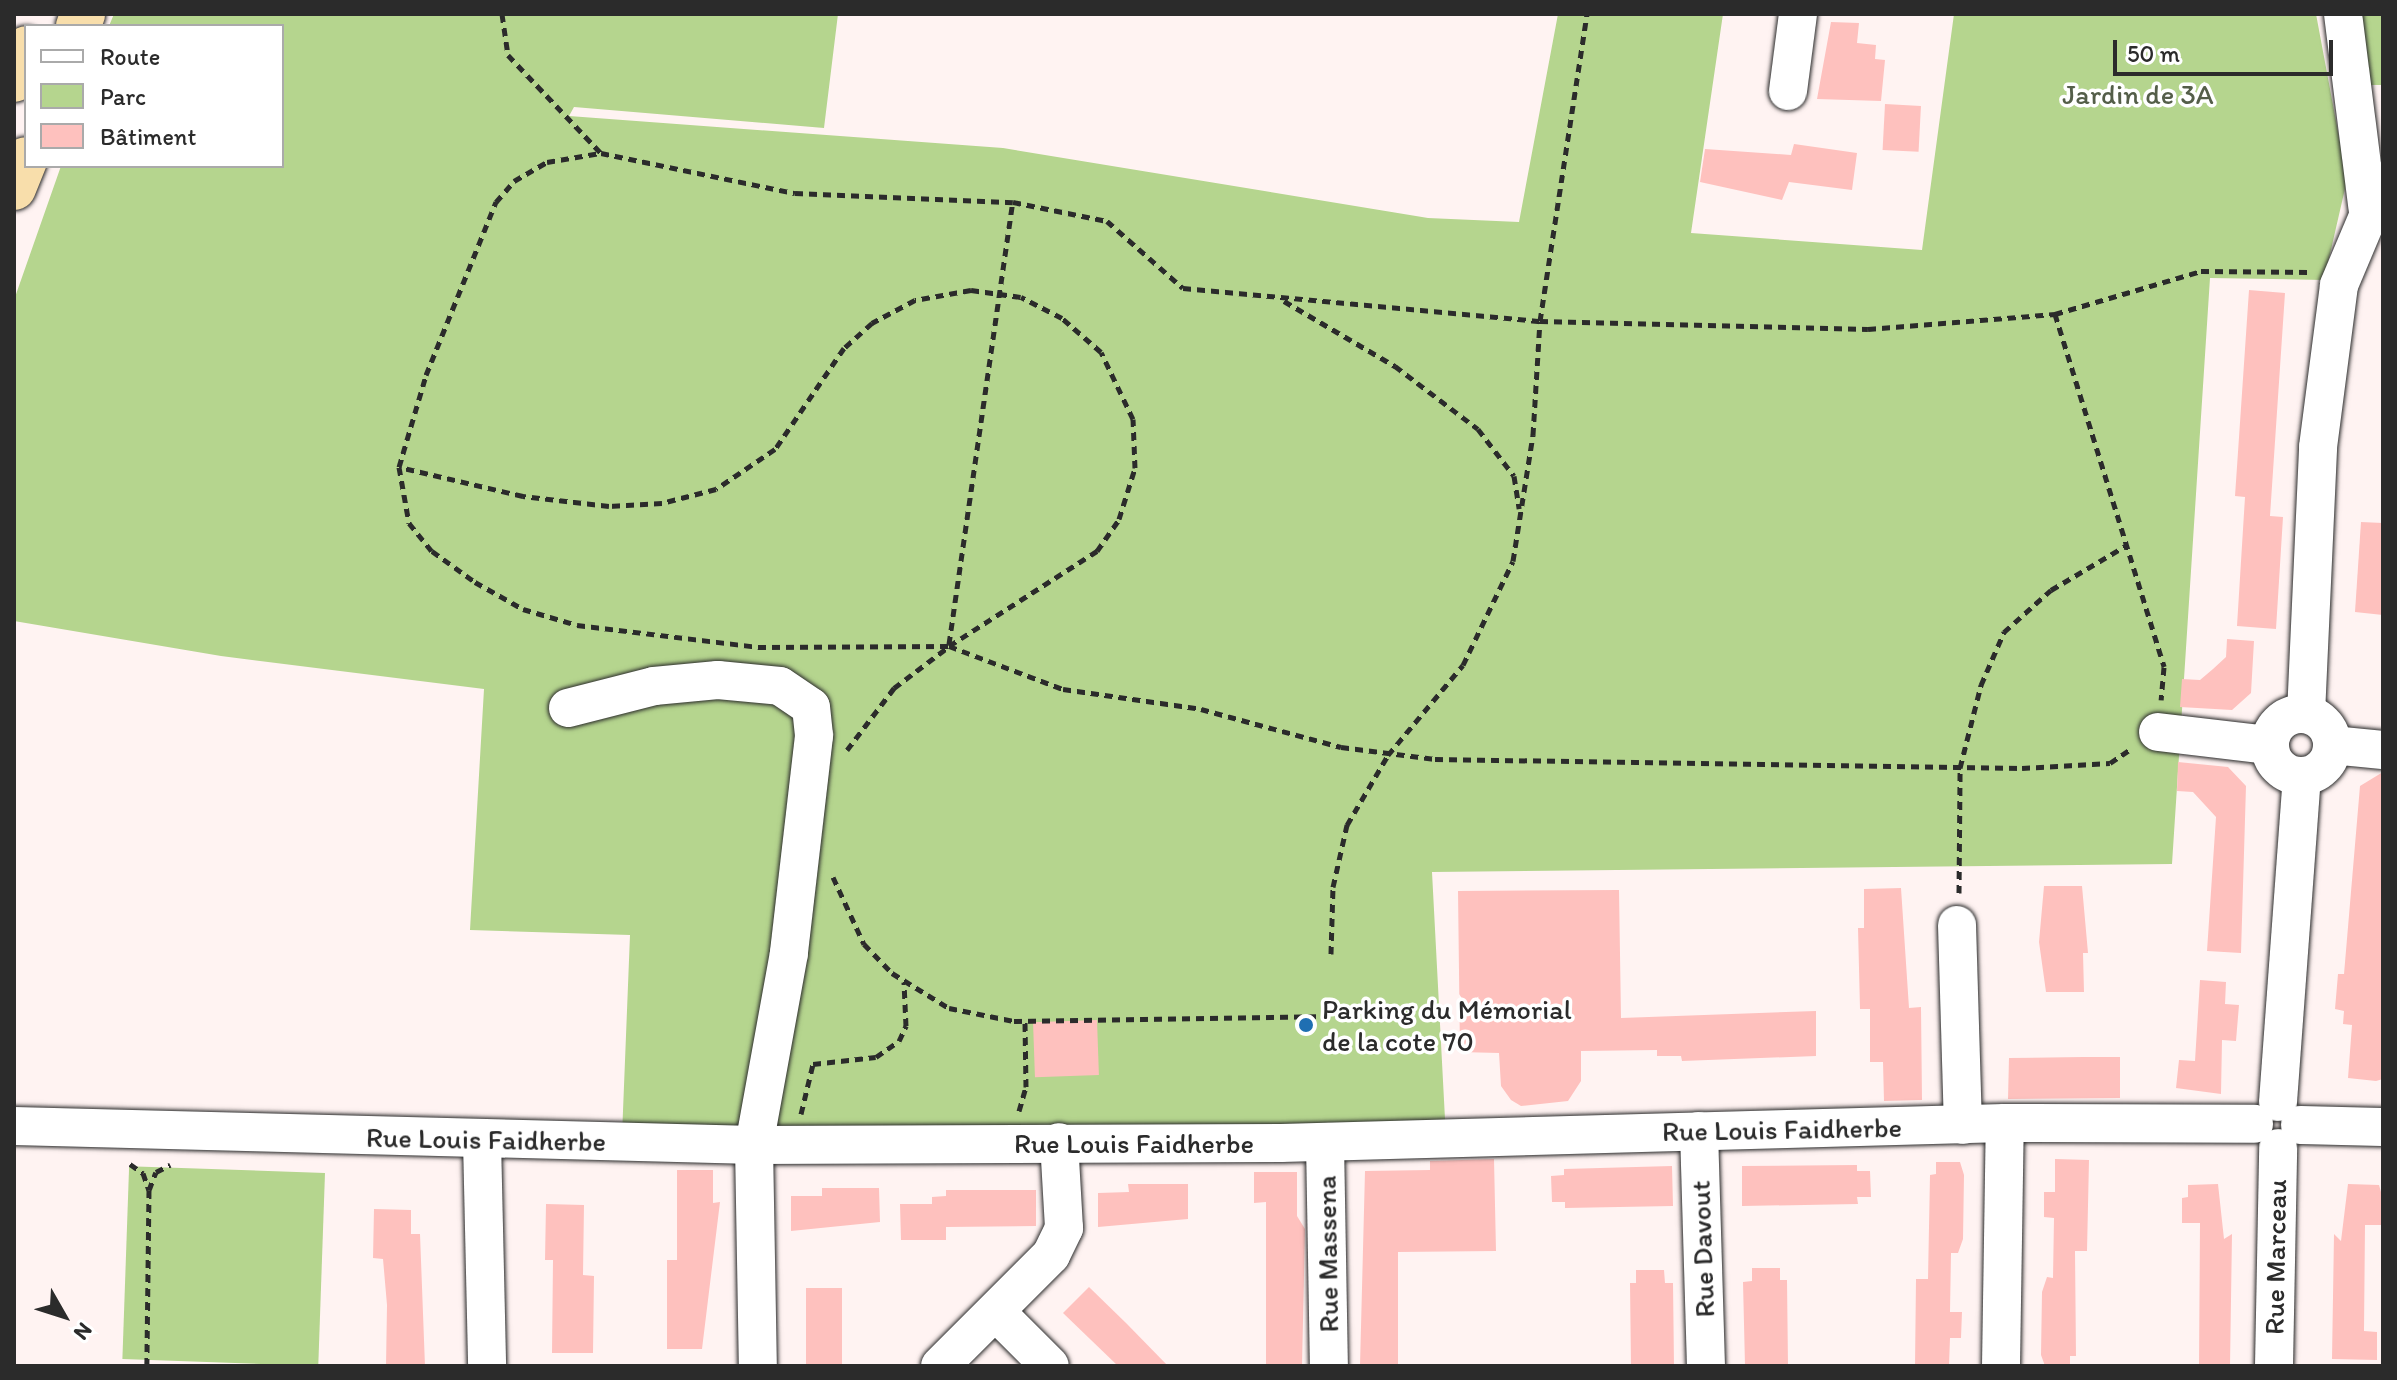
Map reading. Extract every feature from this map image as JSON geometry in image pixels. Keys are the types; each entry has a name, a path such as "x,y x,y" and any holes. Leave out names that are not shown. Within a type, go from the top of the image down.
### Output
{"highway":[{"path":"14,80 24,53"},
{"path":"14,188 24,164"}],"street":[{"path":"1788,91 1798,14"},
{"path":"2306,714 2318,447 2339,285 2375,196 2368,104 2343,14"},
{"path":"568,708 654,686 718,680 780,686 811,707 814,736 789,953 754,1145 758,1366"},
{"path":"2306,714 2325,725 2332,745 2320,770 2302,777 2283,771 2269,745 2281,721 2306,714"},
{"path":"2158,732 2269,745"},
{"path":"2332,745 2383,750"},
{"name":"Rue Marceau","path":"2274,1366 2278,1125 2302,777"},
{"path":"1957,925 1963,1125"},
{"path":"2001,1366 2005,1123"},
{"name":"Rue Louis Faidherbe","path":"14,1126 754,1145 1325,1142 2005,1123 2383,1127"},
{"name":"Rue Davout","path":"1699,1131 1706,1366"},
{"path":"482,1140 487,1366"},
{"path":"940,1366 1051,1255 1064,1228 1059,1142"},
{"name":"Rue Massena","path":"1325,1142 1329,1366"},
{"path":"996,1312 1050,1366"}],"path":[{"path":"502,14 508,55 601,153"},
{"path":"1331,954 1333,887 1347,825 1388,755 1440,697 1484,629 1513,561 1533,435 1540,321 1587,14"},
{"path":"2055,314 2164,667 2158,732 2110,763 1960,768 1607,766 1388,755 1201,709 1063,689 949,646 842,650 680,640 577,625 523,609 432,551 409,523 399,467 426,375 496,202 514,181 547,162 601,153 795,193 1013,202 1107,221 1183,288 1540,321 1868,329 2055,314 2201,271 2319,271 2354,254"},
{"path":"949,646 1013,202"},
{"path":"399,467 563,503 609,506 696,496 738,478 775,449 844,348 872,323 915,300 971,290 1021,297 1062,318 1101,352 1133,419 1135,468 1119,519 1097,551 949,646 875,709 841,763"},
{"path":"1280,299 1395,366 1478,429 1514,476 1520,514"},
{"path":"1957,925 1960,768 1981,685 2004,632 2051,590 2127,545"},
{"path":"829,862 864,944 904,982 949,1008 983,1018 1025,1021 1333,1016"},
{"path":"797,1143 806,1073 813,1064 891,1052 906,1026 904,982"},
{"path":"1010,1143 1026,1087 1025,1021"},
{"path":"147,1366 149,1190"}],"green space":[{"name":"Jardin de 3A","path":"114,14 838,14 824,128 574,107 569,116 1003,148 1428,218 1519,222 1558,14 1723,14 1691,233 1922,250 1954,14 2316,14 2347,180 2324,280 2210,278 2172,864 1432,872 1446,1138 622,1136 630,935 470,930 484,689 221,656 14,621 14,300 60,168 284,168 284,24 110,24"},
{"path":"2354,14 2383,14 2383,85 2363,85"},
{"path":"129,1166 325,1173 318,1366 122,1359"}],"building":[{"path":"1831,22 1859,23 1857,43 1876,45 1875,59 1885,60 1881,101 1817,99"},
{"path":"1885,104 1921,106 1919,152 1883,150"},
{"path":"1794,144 1857,153 1852,190 1789,182 1782,200 1700,182 1705,149 1791,155"},
{"path":"2249,290 2285,293 2270,516 2283,517 2276,629 2237,626 2245,497 2235,496"},
{"path":"2361,522 2383,523 2383,615 2355,612"},
{"path":"2227,639 2254,641 2251,693 2232,710 2180,707 2182,679 2200,680 2213,669 2226,657"},
{"path":"2178,762 2228,767 2246,786 2241,953 2207,951 2216,817 2193,792 2177,791"},
{"path":"2383,772 2383,1079 2376,1081 2348,1078 2352,1025 2343,1024 2344,1011 2335,1009 2338,974 2344,974 2360,786"},
{"path":"2044,886 2082,886 2088,953 2083,953 2084,992 2046,992 2039,942"},
{"path":"1901,888 1909,1008 1921,1007 1922,1100 1884,1101 1883,1062 1870,1062 1870,1009 1860,1009 1858,928 1864,928 1864,889"},
{"path":"1619,890 1621,1018 1816,1011 1816,1056 1682,1061 1681,1056 1657,1056 1657,1050 1581,1051 1581,1081 1568,1101 1521,1106 1511,1100 1501,1086 1499,1053 1460,1052 1458,891"},
{"path":"2200,980 2226,982 2225,1004 2239,1005 2236,1041 2222,1040 2221,1094 2176,1088 2179,1060 2195,1061"},
{"path":"1097,1020 1099,1075 1035,1077 1033,1022"},
{"path":"2120,1057 2120,1098 2008,1099 2009,1058"},
{"path":"1494,1159 1496,1251 1398,1252 1398,1366 1360,1366 1365,1171 1430,1170 1430,1161"},
{"path":"2055,1159 2089,1160 2087,1251 2075,1251 2076,1356 2070,1356 2070,1366 2045,1366 2041,1355 2042,1292 2047,1277 2053,1278 2054,1218 2044,1217 2044,1192 2055,1192"},
{"path":"1936,1162 1960,1162 1964,1175 1963,1239 1958,1253 1951,1253 1950,1312 1962,1312 1961,1338 1950,1338 1949,1366 1915,1366 1916,1279 1928,1279 1930,1175 1936,1174"},
{"path":"1857,1165 1857,1171 1870,1171 1871,1197 1857,1197 1858,1204 1742,1206 1742,1166"},
{"path":"1672,1166 1673,1206 1565,1208 1565,1202 1552,1202 1551,1176 1564,1175 1564,1169"},
{"path":"677,1170 713,1170 713,1203 720,1202 702,1349 667,1349 667,1260 677,1260"},
{"path":"1254,1172 1297,1172 1297,1216 1305,1229 1302,1366 1266,1366 1266,1202 1254,1203"},
{"path":"1128,1184 1188,1184 1188,1219 1098,1227 1098,1193 1129,1192"},
{"path":"2218,1184 2224,1239 2232,1234 2230,1366 2199,1366 2200,1223 2182,1223 2182,1198 2188,1197 2188,1185"},
{"path":"2348,1184 2379,1185 2383,1199 2383,1225 2365,1225 2364,1331 2377,1332 2377,1360 2332,1359 2334,1234 2341,1241"},
{"path":"822,1188 879,1188 880,1222 791,1231 791,1196 822,1196"},
{"path":"946,1190 1036,1190 1036,1226 946,1227 946,1240 901,1240 900,1204 932,1204 932,1197 946,1196"},
{"path":"546,1204 584,1205 583,1275 594,1276 593,1353 552,1353 553,1260 545,1260"},
{"path":"374,1209 411,1210 411,1234 420,1234 425,1366 386,1366 387,1305 383,1259 373,1258"},
{"path":"1752,1268 1780,1268 1780,1280 1787,1280 1788,1366 1745,1366 1743,1282 1752,1281"},
{"path":"1636,1270 1664,1270 1665,1283 1673,1283 1674,1366 1631,1366 1630,1283 1636,1283"},
{"path":"1089,1287 1168,1366 1118,1366 1063,1313"},
{"path":"806,1288 842,1288 842,1366 806,1366"}],"place":[{"name":"Parking du Mémorial de la cote 70","path":"1306,1025"}]}
